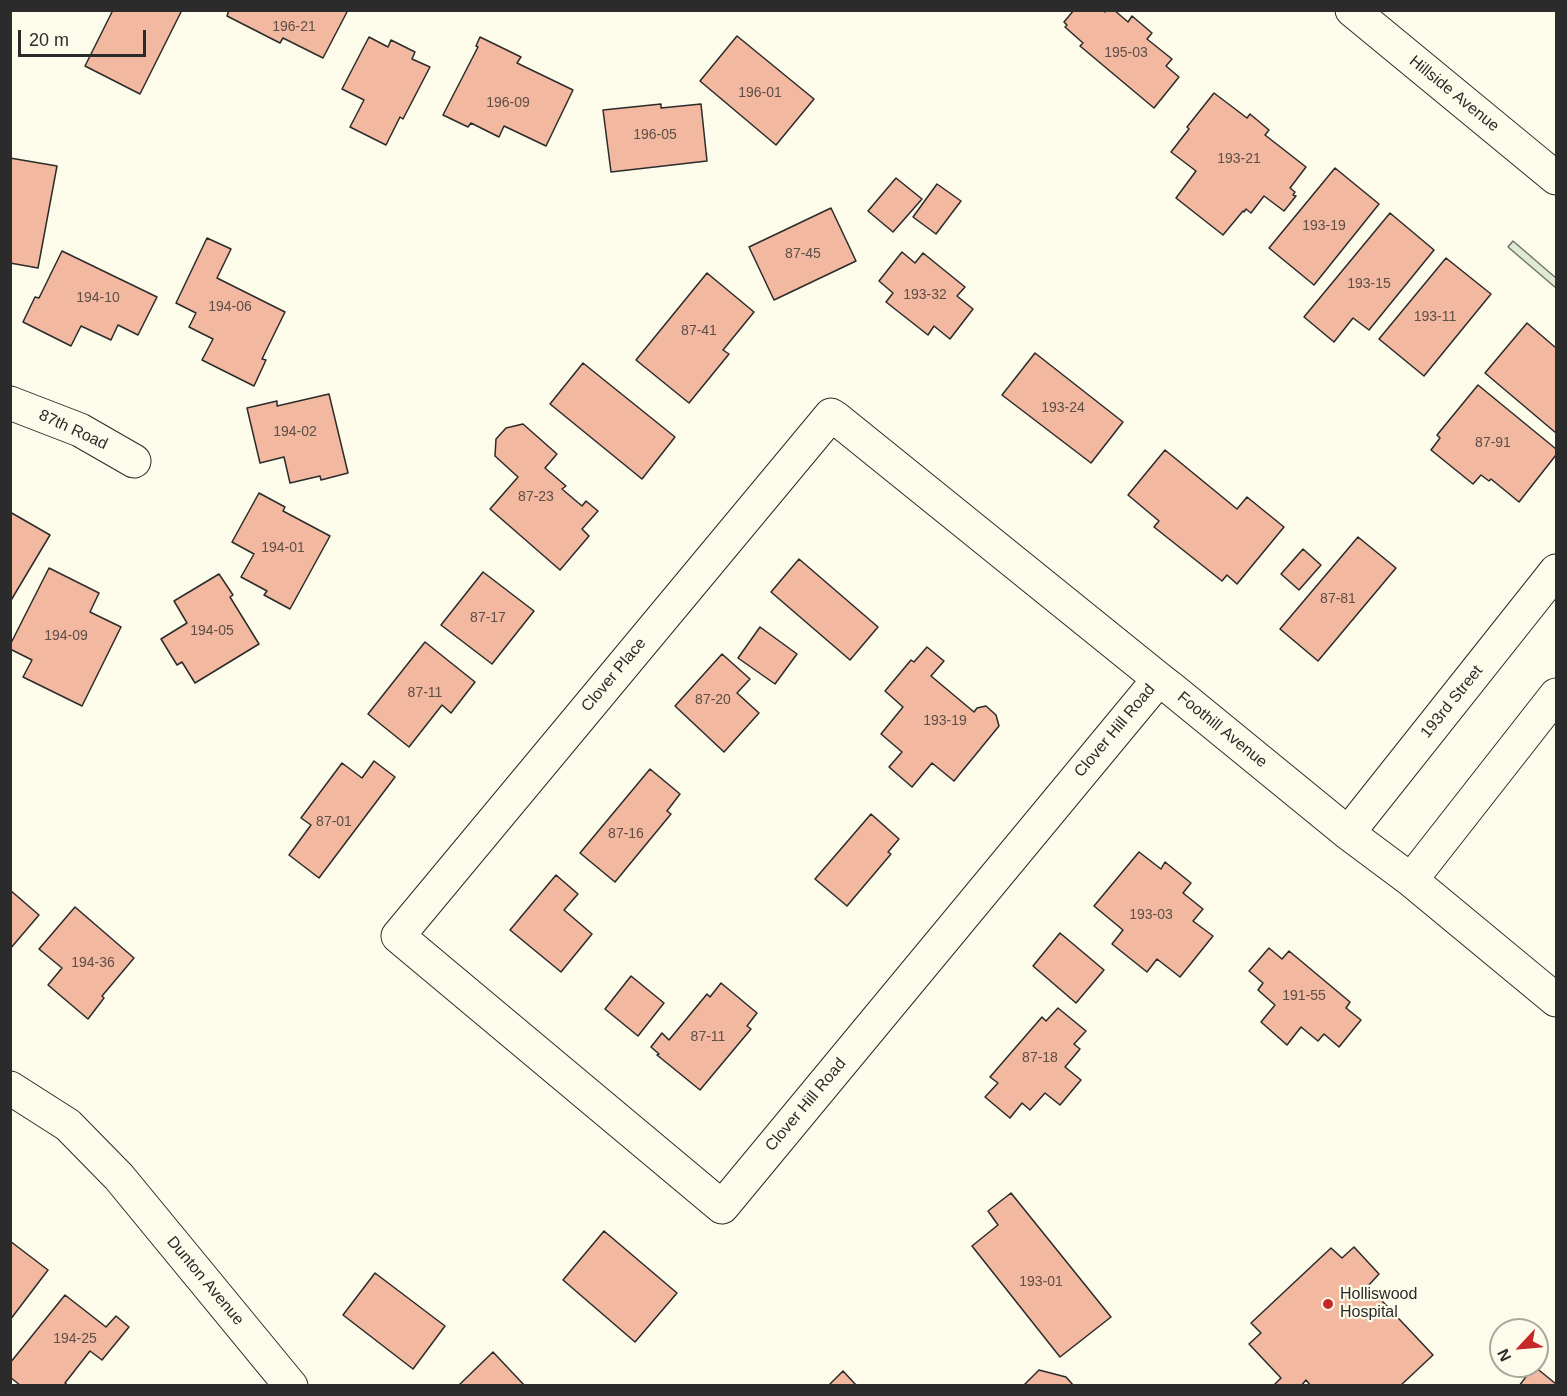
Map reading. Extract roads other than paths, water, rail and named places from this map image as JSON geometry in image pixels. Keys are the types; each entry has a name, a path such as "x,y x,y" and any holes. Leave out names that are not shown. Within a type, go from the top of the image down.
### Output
{"street":[{"name":"Hillside Avenue","path":"1352,10 1557,178"},
{"name":"87th Road","path":"10,403 80,430 134,461"},
{"name":"Foothill Avenue","path":"831,415 1348,833 1411,880 1557,1000"},
{"name":"Clover Place","path":"398,936 831,415"},
{"name":"193rd Street","path":"1348,833 1546,608 1557,571"},
{"name":"Clover Hill Road","path":"398,936 722,1207 1159,679"},
{"path":"1411,880 1557,695"},
{"name":"Dunton Avenue","path":"10,1088 68,1125 119,1177 291,1386"}],"place":[{"name":"Holliswood Hospital","path":"1328,1304"}]}
